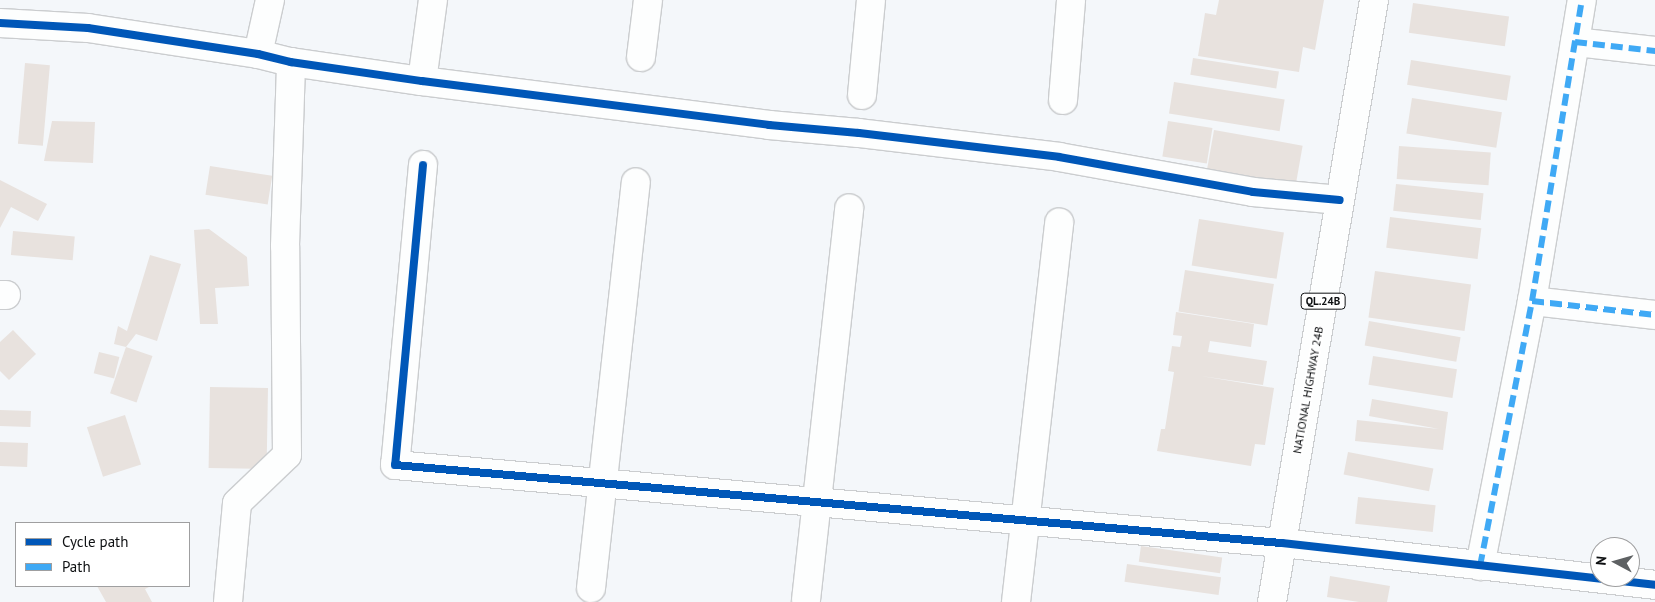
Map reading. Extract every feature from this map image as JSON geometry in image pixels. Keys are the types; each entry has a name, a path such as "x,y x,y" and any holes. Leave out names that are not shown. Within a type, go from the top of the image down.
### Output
{"street":[{"path":"258,54 270,0"},
{"path":"422,81 433,0"},
{"path":"641,57 648,0"},
{"path":"862,95 871,0"},
{"path":"1063,100 1072,0"},
{"name":"NATIONAL HIGHWAY 24B","path":"1272,602 1374,0"},
{"path":"1480,566 1532,301 1582,0"},
{"path":"0,23 88,28 258,54 291,62 422,81 769,125 859,133 1059,157 1253,192 1340,200"},
{"path":"1575,42 1655,51"},
{"path":"228,602 237,503 287,454 285,246 291,62"},
{"path":"423,165 395,465 1282,543 1655,585"},
{"path":"591,588 636,182"},
{"path":"806,600 849,208"},
{"path":"1016,602 1059,222"},
{"path":"1532,301 1655,315"}],"building":[{"path":"1219,0 1324,0 1315,50 1303,47 1299,72 1198,56 1205,13 1216,15"},
{"path":"1413,3 1509,16 1505,46 1409,33"},
{"path":"1193,58 1279,72 1276,88 1190,75"},
{"path":"1411,60 1511,76 1507,100 1407,85"},
{"path":"25,63 50,65 43,146 18,144"},
{"path":"1174,82 1285,100 1280,131 1169,114"},
{"path":"1412,98 1502,112 1496,148 1406,134"},
{"path":"52,121 95,122 93,163 44,161"},
{"path":"1168,121 1212,128 1207,164 1162,157"},
{"path":"1214,130 1303,146 1294,193 1206,177"},
{"path":"1399,146 1491,152 1488,185 1397,179"},
{"path":"210,166 272,176 268,204 205,195"},
{"path":"0,180 47,204 38,221 11,207 0,228"},
{"path":"1396,184 1484,193 1481,220 1393,211"},
{"path":"1390,217 1481,228 1478,259 1386,248"},
{"path":"1199,219 1284,232 1277,279 1192,265"},
{"path":"209,229 247,257 249,286 215,288 218,324 200,324 194,230"},
{"path":"13,231 75,236 73,260 11,255"},
{"path":"150,255 181,264 157,341 136,334 126,347 114,344 118,326 127,331"},
{"path":"1185,270 1274,284 1267,326 1178,311"},
{"path":"1375,271 1471,284 1465,331 1368,318"},
{"path":"1176,312 1254,324 1251,347 1210,341 1208,352 1267,361 1263,385 1201,376 1274,388 1265,445 1255,444 1251,466 1157,451 1161,429 1165,429 1174,372 1168,371 1172,346 1180,347 1182,336 1173,335"},
{"path":"1369,321 1461,337 1456,362 1365,346"},
{"path":"13,330 36,354 9,380 0,371 0,342"},
{"path":"126,347 152,356 137,402 110,393"},
{"path":"99,352 119,357 114,378 94,373"},
{"path":"1373,356 1457,369 1452,398 1368,385"},
{"path":"210,387 268,388 267,469 209,468"},
{"path":"1372,399 1448,412 1443,450 1355,441 1357,420 1439,429 1369,416"},
{"path":"0,410 31,411 30,427 0,426"},
{"path":"125,415 141,464 103,477 87,427"},
{"path":"0,442 28,443 27,467 0,466"},
{"path":"1348,452 1433,469 1429,491 1344,475"},
{"path":"1358,497 1436,505 1433,532 1355,524"},
{"path":"1141,546 1222,557 1220,573 1139,562"},
{"path":"1127,564 1221,577 1219,595 1124,582"},
{"path":"1330,576 1390,586 1387,602 1359,602 1327,597"},
{"path":"98,587 149,587 145,589 152,602 106,602"}],"marked path":[{"path":"1480,566 1532,301 1582,0"},
{"path":"1575,42 1655,51"},
{"path":"1532,301 1655,315"}],"cycle path":[{"path":"0,23 88,28 258,54 291,62 422,81 769,125 859,133 1059,157 1253,192 1340,200"},
{"path":"423,165 395,465 1282,543 1655,585"}]}
